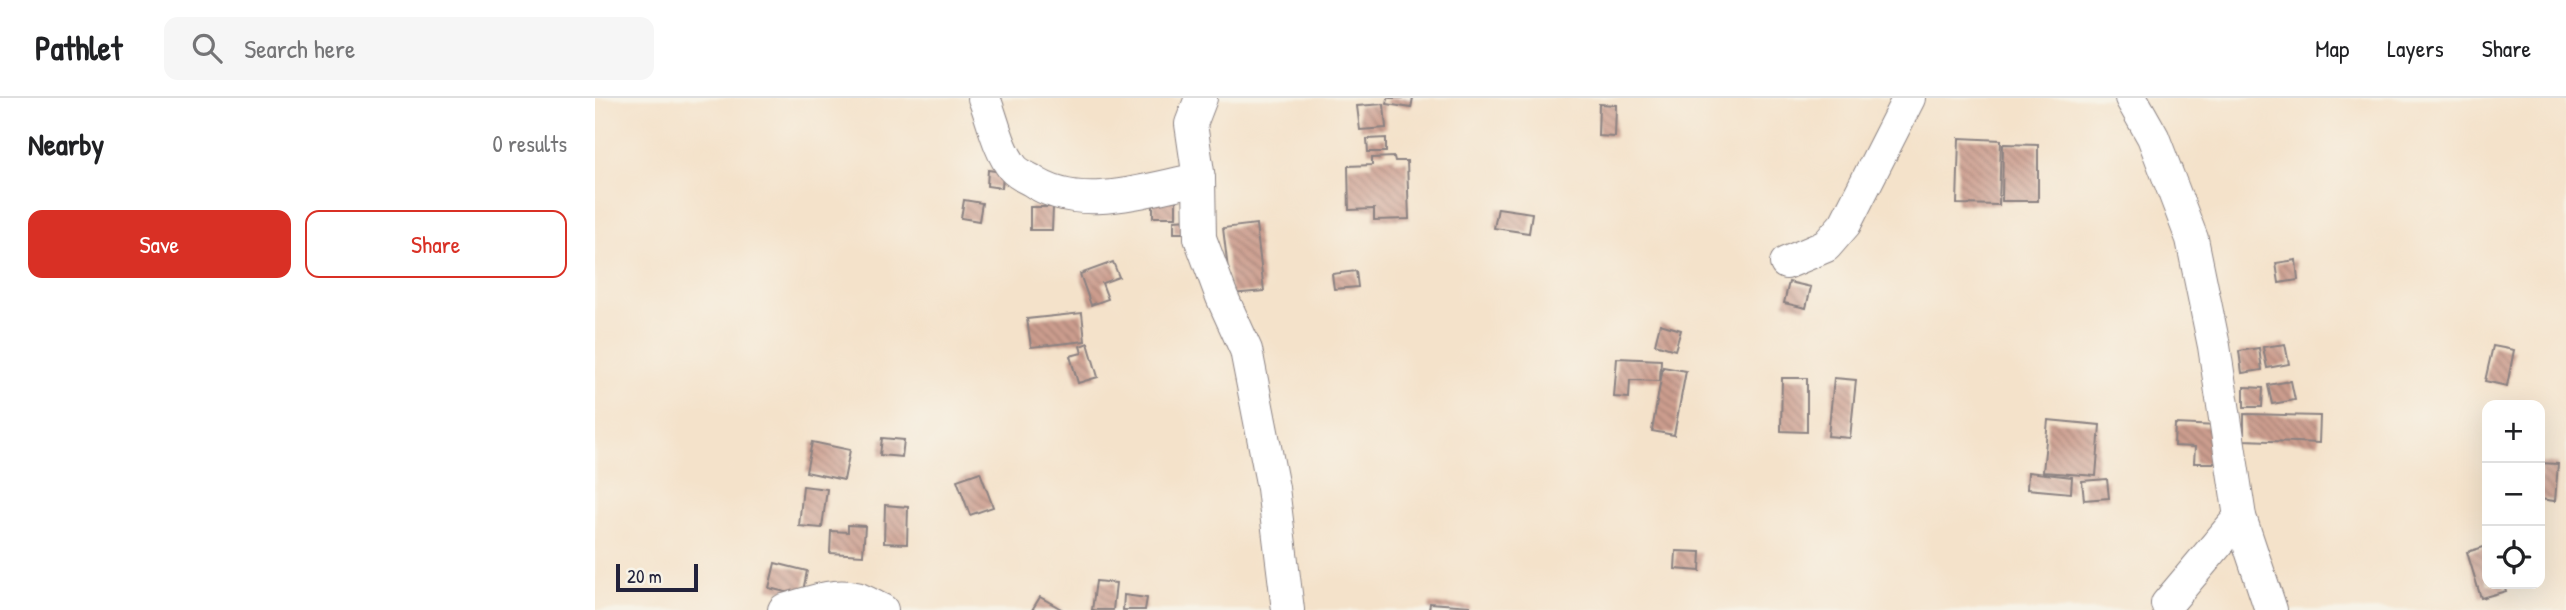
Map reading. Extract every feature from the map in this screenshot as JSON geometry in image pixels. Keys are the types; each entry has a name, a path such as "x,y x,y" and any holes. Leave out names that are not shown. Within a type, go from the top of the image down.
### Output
{"street":[{"path":"984,98 1014,169 1037,185 1069,197 1100,198 1199,179"},
{"path":"1201,98 1191,124 1199,179 1200,239 1246,350 1273,488 1288,610"},
{"path":"1786,263 1826,246 1845,224 1909,98"},
{"path":"2131,98 2153,137 2192,239 2214,346 2240,517 2271,610"},
{"path":"2167,604 2240,517"},
{"path":"784,610 819,599 841,597 856,598 882,610"}],"building":[{"path":"1388,98 1413,98 1411,108 1387,104"},
{"path":"1384,104 1386,128 1360,130 1357,106"},
{"path":"1599,104 1616,105 1615,137 1598,136"},
{"path":"1386,138 1386,152 1368,152 1367,139"},
{"path":"1959,138 2001,140 1999,205 1957,204"},
{"path":"2003,144 2038,145 2038,201 2002,201"},
{"path":"1394,157 1395,161 1407,161 1409,219 1374,220 1374,209 1349,210 1348,166 1372,165 1372,158"},
{"path":"988,170 1003,172 1002,188 987,186"},
{"path":"1153,196 1176,196 1176,217 1153,217"},
{"path":"964,200 982,203 979,221 961,218"},
{"path":"1030,207 1053,207 1052,230 1030,230"},
{"path":"1498,208 1532,213 1529,233 1494,228"},
{"path":"1189,219 1189,233 1174,233 1174,220"},
{"path":"1256,224 1264,291 1231,294 1223,228"},
{"path":"2296,260 2298,280 2279,283 2276,263"},
{"path":"1113,262 1119,277 1102,283 1108,299 1091,305 1080,274"},
{"path":"1356,271 1358,287 1334,289 1332,274"},
{"path":"1789,282 1811,287 1806,308 1784,303"},
{"path":"1082,313 1085,341 1031,347 1027,319"},
{"path":"1660,324 1681,330 1675,350 1655,344"},
{"path":"1088,343 1098,377 1078,383 1070,356 1082,353 1080,346"},
{"path":"2285,344 2289,364 2267,368 2263,347"},
{"path":"2493,346 2514,350 2507,386 2485,381"},
{"path":"2259,348 2262,370 2242,373 2239,351"},
{"path":"1617,358 1661,360 1660,381 1630,380 1629,398 1614,397"},
{"path":"1663,367 1686,371 1674,435 1652,431"},
{"path":"1782,378 1807,378 1807,432 1781,431"},
{"path":"1834,378 1856,380 1850,438 1828,436"},
{"path":"2291,381 2295,400 2272,404 2268,385"},
{"path":"2244,387 2263,388 2262,407 2244,407"},
{"path":"2244,414 2320,416 2319,443 2244,440"},
{"path":"2048,420 2100,425 2096,476 2043,472"},
{"path":"2175,424 2218,426 2218,463 2194,463 2195,447 2174,446"},
{"path":"882,438 904,440 902,457 880,455"},
{"path":"812,442 850,450 844,480 806,472"},
{"path":"2545,463 2558,464 2555,501 2545,500"},
{"path":"980,472 993,507 970,515 957,480"},
{"path":"2028,472 2072,477 2071,493 2027,489"},
{"path":"2107,479 2109,498 2084,500 2082,481"},
{"path":"803,486 827,489 822,528 799,526"},
{"path":"885,505 908,507 907,544 884,543"},
{"path":"848,525 865,526 863,555 830,553 831,531 848,532"},
{"path":"2482,548 2482,589 2506,591 2481,598 2467,552"},
{"path":"1676,551 1701,552 1700,571 1675,569"},
{"path":"775,563 807,571 802,596 769,588"},
{"path":"1096,581 1116,583 1113,610 1092,610"},
{"path":"1124,595 1147,598 1145,610 1123,610"},
{"path":"1040,597 1063,610 1032,610"},
{"path":"1430,603 1470,606 1470,610 1429,610"}]}
